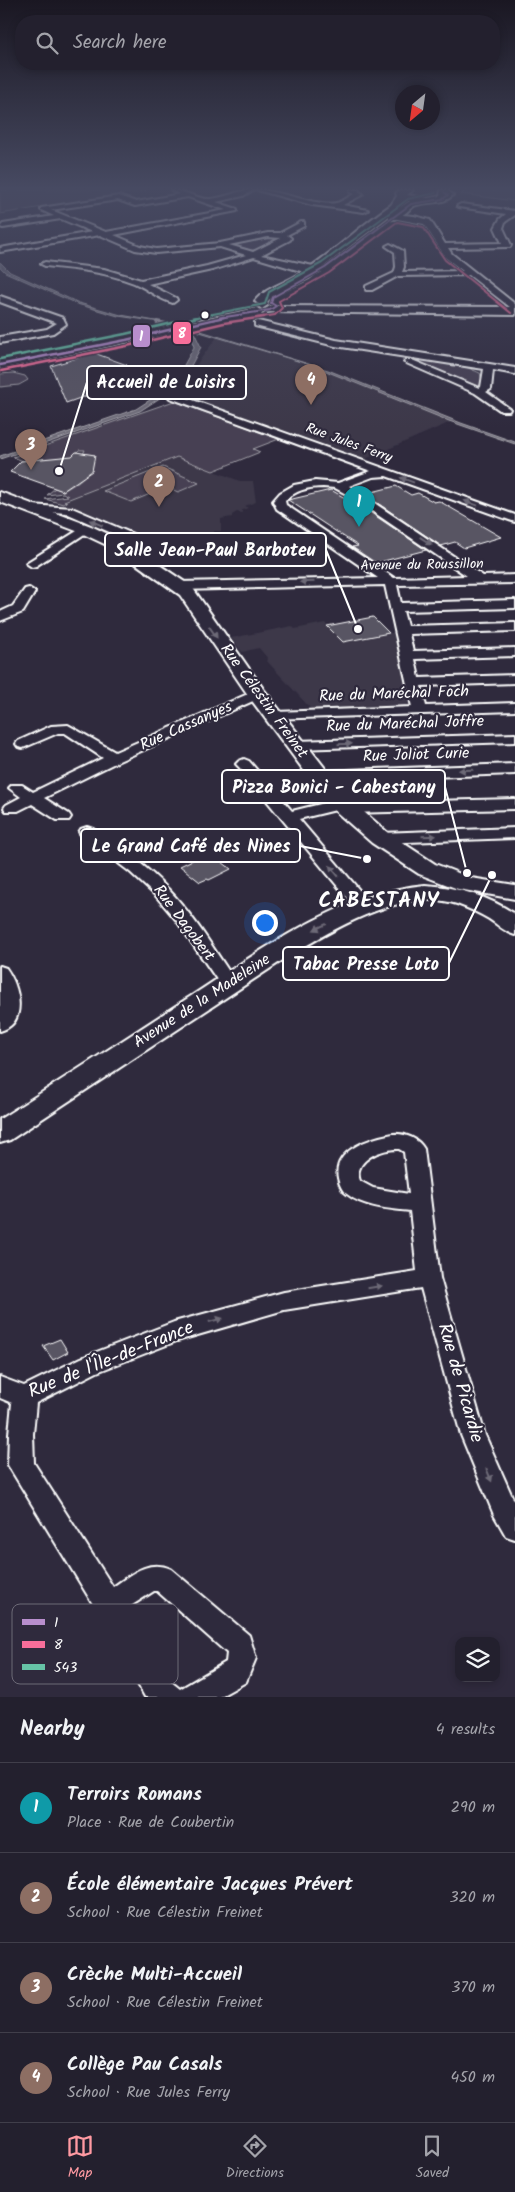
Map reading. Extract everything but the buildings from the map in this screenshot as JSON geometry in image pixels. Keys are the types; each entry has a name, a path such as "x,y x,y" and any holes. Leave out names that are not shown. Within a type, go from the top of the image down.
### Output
{"main road":[{"path":"0,363 267,306 272,297 316,271"},
{"path":"189,323 242,308 267,306 313,309 515,311"},
{"name":"Rue Célestin Freinet","path":"0,497 85,529 121,546 182,588 318,776 344,806 380,838 427,869 452,880 515,892"},
{"path":"415,893 426,880 427,869"},
{"name":"Avenue de la Madeleine","path":"0,1132 228,983 316,928 365,908 415,893 445,895 512,915"}],"street":[{"path":"84,269 105,272 141,283 163,298 173,300"},
{"path":"141,283 204,269"},
{"path":"308,269 316,271"},
{"path":"397,274 399,269"},
{"path":"468,269 515,302"},
{"path":"369,288 397,274 474,273 515,311"},
{"path":"0,299 60,320 62,324 50,331 0,340"},
{"path":"258,324 278,330 367,348 515,371"},
{"path":"367,348 410,362 478,391 505,409"},
{"path":"478,391 486,390 489,367"},
{"name":"Rue Jules Ferry","path":"173,396 515,519"},
{"path":"387,473 370,474 339,486 318,484 305,486 286,493 279,501 281,507 390,581 420,710"},
{"path":"339,486 444,552 479,580"},
{"name":"Rue Célestin Freinet","path":"31,508 68,510 129,536 129,540 121,546"},
{"path":"32,563 85,529"},
{"path":"402,630 515,626 511,604 497,579"},
{"name":"Avenue du Roussillon","path":"182,588 515,579"},
{"path":"0,617 18,609 29,592"},
{"path":"396,607 511,604"},
{"path":"408,655 515,652"},
{"path":"414,682 515,680"},
{"name":"Rue Cassanyes","path":"12,808 114,758 257,694"},
{"name":"Rue du Maréchal Foch","path":"275,716 515,707"},
{"path":"23,744 56,729 68,729 114,758"},
{"name":"Rue du Maréchal Joffre","path":"296,746 515,738"},
{"path":"244,764 365,908"},
{"name":"Rue Joliot Curie","path":"318,776 515,768"},
{"path":"17,788 64,818"},
{"path":"288,817 344,806 515,804"},
{"name":"Rue Dagobert","path":"87,832 152,881 201,944 228,983"},
{"path":"380,838 515,833"},
{"path":"0,972 11,999 9,1014 0,1025"},
{"name":"Rue de Picardie","path":"420,1204 429,1278 473,1435 503,1507 515,1527"},
{"name":"Rue de l'Île-de-France","path":"0,1388 25,1397 89,1365 174,1332 284,1301 429,1278"},
{"path":"25,1397 21,1434 21,1465 108,1604"},
{"path":"111,1604 150,1578 162,1578 239,1645 242,1658 236,1672 191,1697"},
{"path":"153,1684 169,1697"}],"shaded area":[{"path":"2,269 7,269 79,303 121,315 167,323 118,316 77,304"},
{"path":"188,328 328,370 461,423 515,442 515,444 449,421 311,365 193,330 201,347 181,384 140,411 0,459 0,456 136,409 173,385 194,347"},
{"path":"217,337 319,368 451,422 363,460 334,449 334,447 322,445 176,392"},
{"path":"421,359 461,365 480,373 483,385 472,386 417,362"},
{"path":"13,373 25,376 28,380 19,385 0,387 0,374"},
{"path":"174,401 279,439 253,449 260,452 213,471 177,457 64,501 67,502 63,504 45,499 68,496 63,493 47,495 55,488 63,491 84,477 91,467 95,455 82,456 85,450 79,450 60,468 23,461 13,457"},
{"path":"177,457 240,481 253,481 256,502 245,506 248,508 242,510 242,513 237,512 232,517 221,519 221,531 214,531 214,540 240,548 218,558 200,550 199,540 175,541 164,548 161,547 152,551 141,546 151,541 63,504 66,502 63,501"},
{"path":"163,467 199,483 178,492 167,487 131,502 103,491"},
{"path":"325,623 343,642 395,633 411,703 406,706 311,709 266,660 268,659 259,648 242,652 231,638 292,626 295,629"}],"waterway":[{"path":"157,322 181,327"}],"transit line":[{"name":"543","path":"0,359 125,334 222,311 265,304 269,292 311,269"},
{"name":"1","path":"271,303 273,297 323,269"},
{"name":"8","path":"1,371 127,346 224,323 275,315 282,308 279,301 334,269"},
{"name":"8","path":"456,269 511,313"},
{"name":"1","path":"0,365 126,340 223,317 270,310 276,306 271,303"}],"place":[{"name":"Collège Pau Casals","path":"311,405"},
{"name":"Crèche Multi-Accueil","path":"31,470"},
{"name":"Accueil de Loisirs","path":"59,471"},
{"name":"École élémentaire Jacques Prévert","path":"159,507"},
{"name":"Terroirs Romans","path":"359,527"},
{"name":"Salle Jean-Paul Barboteu","path":"358,629"},
{"name":"Le Grand Café des Nines","path":"367,859"},
{"name":"Pizza Bonici - Cabestany","path":"467,873"},
{"name":"Tabac Presse Loto","path":"492,875"}],"district":[{"name":"CABESTANY","path":"379,901"}]}
